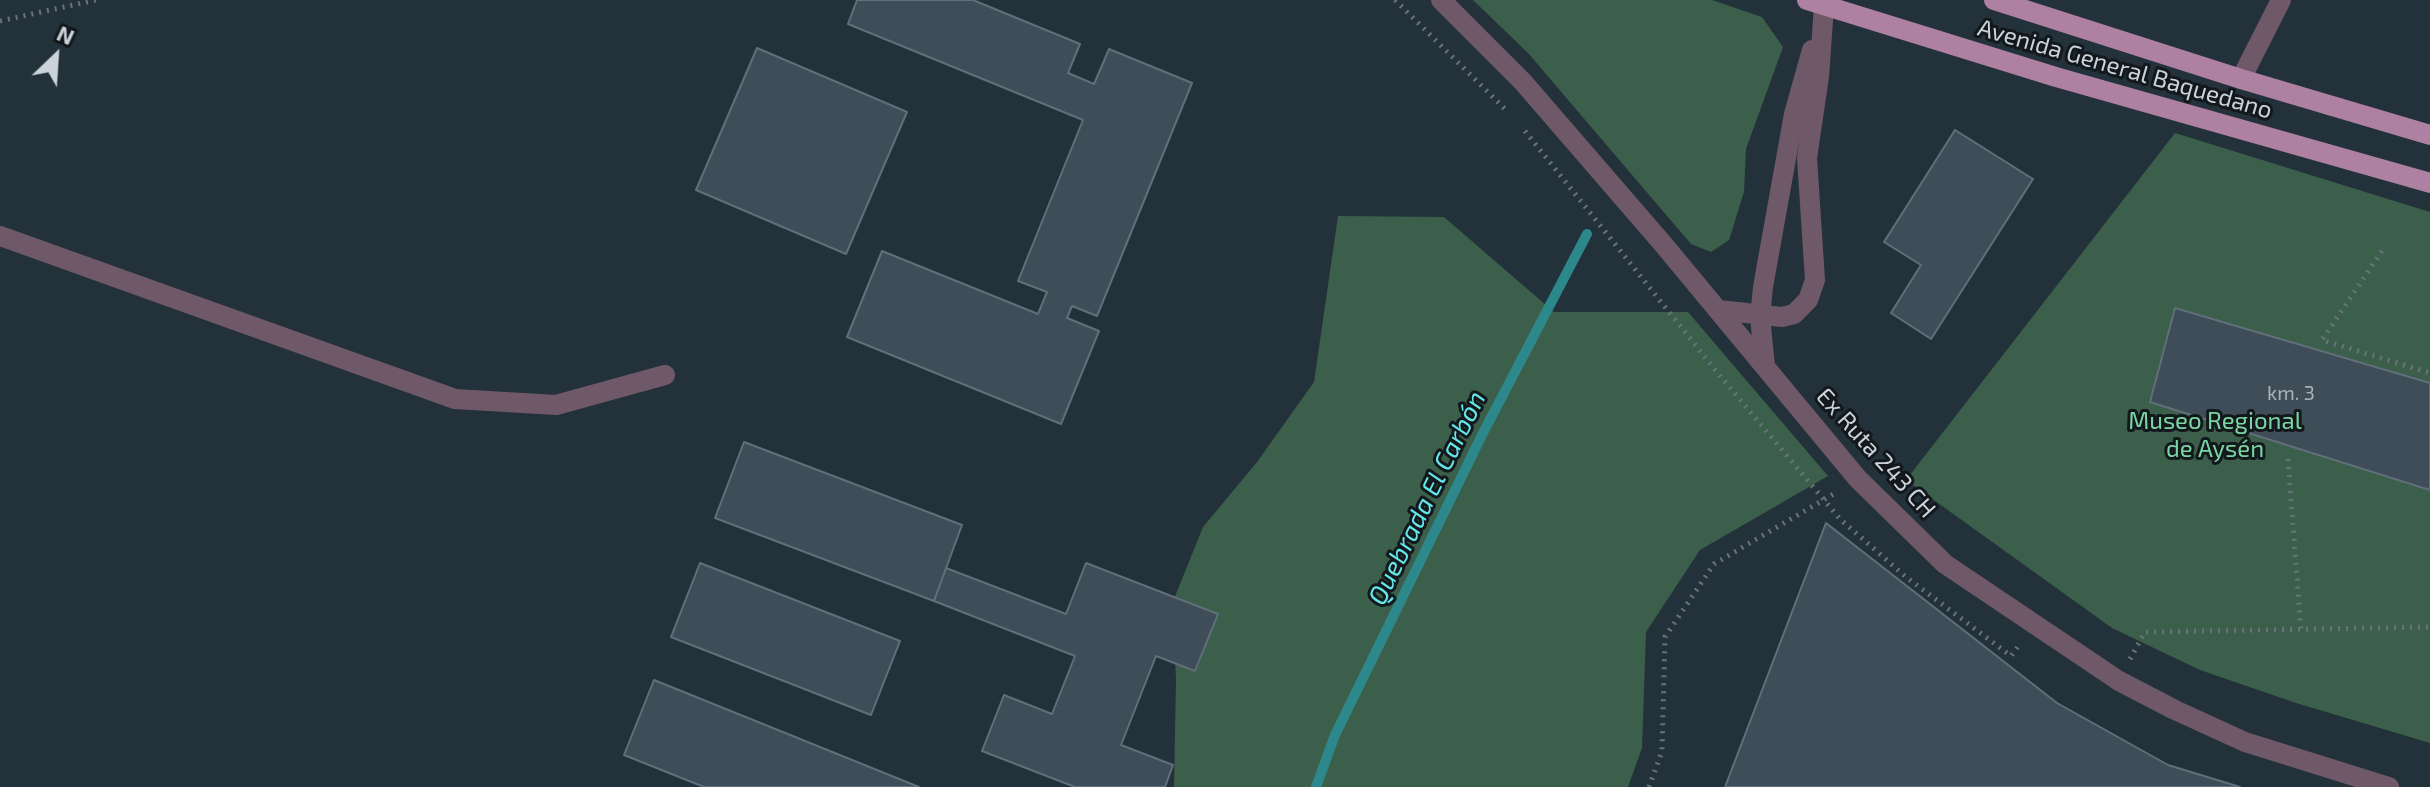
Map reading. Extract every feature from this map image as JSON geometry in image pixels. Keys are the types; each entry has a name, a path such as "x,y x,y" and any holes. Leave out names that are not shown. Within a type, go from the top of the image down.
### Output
{"main road":[{"name":"Avenida General Baquedano","path":"1994,0 2241,79 2430,135"},
{"name":"Avenida General Baquedano","path":"1819,2 2056,77 2430,183"}],"street":[{"name":"Ex Ruta 243 CH","path":"1441,0 1523,82 1719,310 1858,479 1945,564 2119,681 2245,742 2389,787"},
{"path":"2241,79 2281,0"},
{"path":"1719,310 1760,317 1794,314 1808,300 1815,280 1807,158 1819,77 1819,2"},
{"path":"1765,366 1760,317 1772,229 1819,2"},
{"path":"0,236 455,399 556,405 665,375"}],"path":[{"path":"0,21 96,0"},
{"path":"1395,0 1515,119"},
{"path":"1525,131 1716,371 1840,519 1906,577 2011,656 2034,626"},
{"path":"2382,251 2322,340 2430,373"},
{"path":"2288,459 2301,630"},
{"path":"1649,787 1662,751 1665,637 1714,564 1858,479"},
{"path":"2119,681 2145,632 2430,627"}],"green space":[{"path":"1473,0 1712,0 1762,17 1783,47 1746,149 1744,192 1729,240 1711,252 1691,244 1528,53"},
{"name":"Museo Regional de Aysén","path":"2175,133 2430,212 2430,743 2296,703 2200,670 2112,628 1906,480"},
{"path":"1338,216 1444,217 1554,312 1688,312 1828,476 1700,550 1646,632 1642,748 1628,787 1174,787 1176,678 1172,604 1203,527 1257,462 1314,382"}],"building":[{"path":"857,0 973,0 1080,44 1068,73 1094,84 1109,49 1192,83 1097,316 1072,306 1067,318 1099,331 1061,424 847,337 882,251 1038,314 1047,292 1018,281 1083,120 848,24"},
{"path":"757,48 907,112 846,254 696,190"},
{"path":"1955,130 2033,179 1931,339 1891,313 1921,265 1884,242"},
{"name":"Museo Regional de Aysén","path":"2175,308 2430,383 2430,490 2150,402"},
{"path":"744,442 962,525 934,601 715,518"},
{"path":"1826,523 2057,703 2168,765 2240,787 1725,787"},
{"path":"700,563 900,641 871,715 671,637"},
{"path":"1086,563 1218,614 1195,671 1156,656 1121,745 1173,765 1165,787 1075,787 982,751 1004,695 1052,714 1075,656 934,601 946,568 1066,614"},
{"path":"654,680 919,787 704,787 624,755"}],"waterway":[{"name":"Quebrada El Carbón","path":"1316,787 1335,735 1483,433 1587,234"}]}
